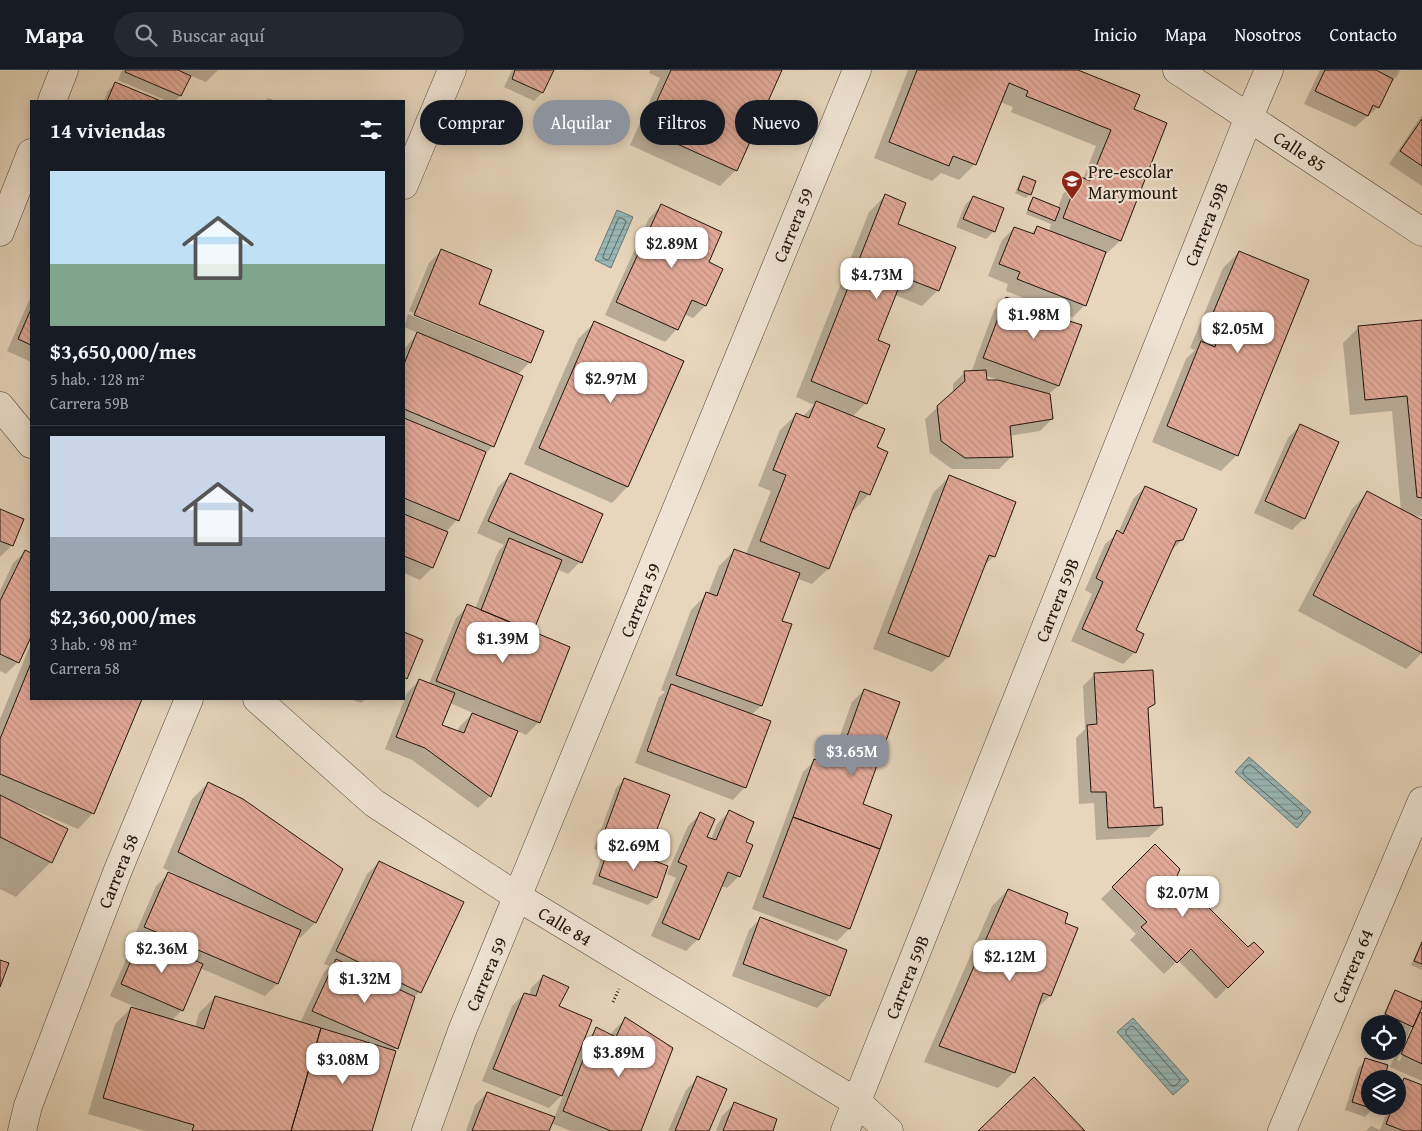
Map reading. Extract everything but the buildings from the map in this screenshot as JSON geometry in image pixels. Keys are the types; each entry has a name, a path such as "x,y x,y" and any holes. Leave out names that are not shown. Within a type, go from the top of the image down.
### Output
{"street":[{"path":"52,100 64,70"},
{"path":"405,183 452,70"},
{"name":"Carrera 59","path":"426,1131 462,1031 857,70"},
{"name":"Calle 85","path":"1177,70 1422,232"},
{"name":"Carrera 59B","path":"846,1131 1269,70"},
{"path":"0,232 30,156"},
{"path":"0,406 30,443"},
{"name":"Carrera 58","path":"22,1131 28,1106 118,870 189,700"},
{"name":"Calle 84","path":"258,700 374,803 518,897 858,1102 889,1131"},
{"name":"Carrera 64","path":"1282,1131 1422,801"},
{"path":"0,1129 9,1131"}],"water":[{"path":"617,210 633,217 611,268 595,260"},
{"path":"1249,757 1311,812 1297,828 1235,772"},
{"path":"1133,1018 1189,1081 1173,1095 1117,1032"}],"place":[{"name":"Pre-escolar Marymount","path":"1072,200"}]}
